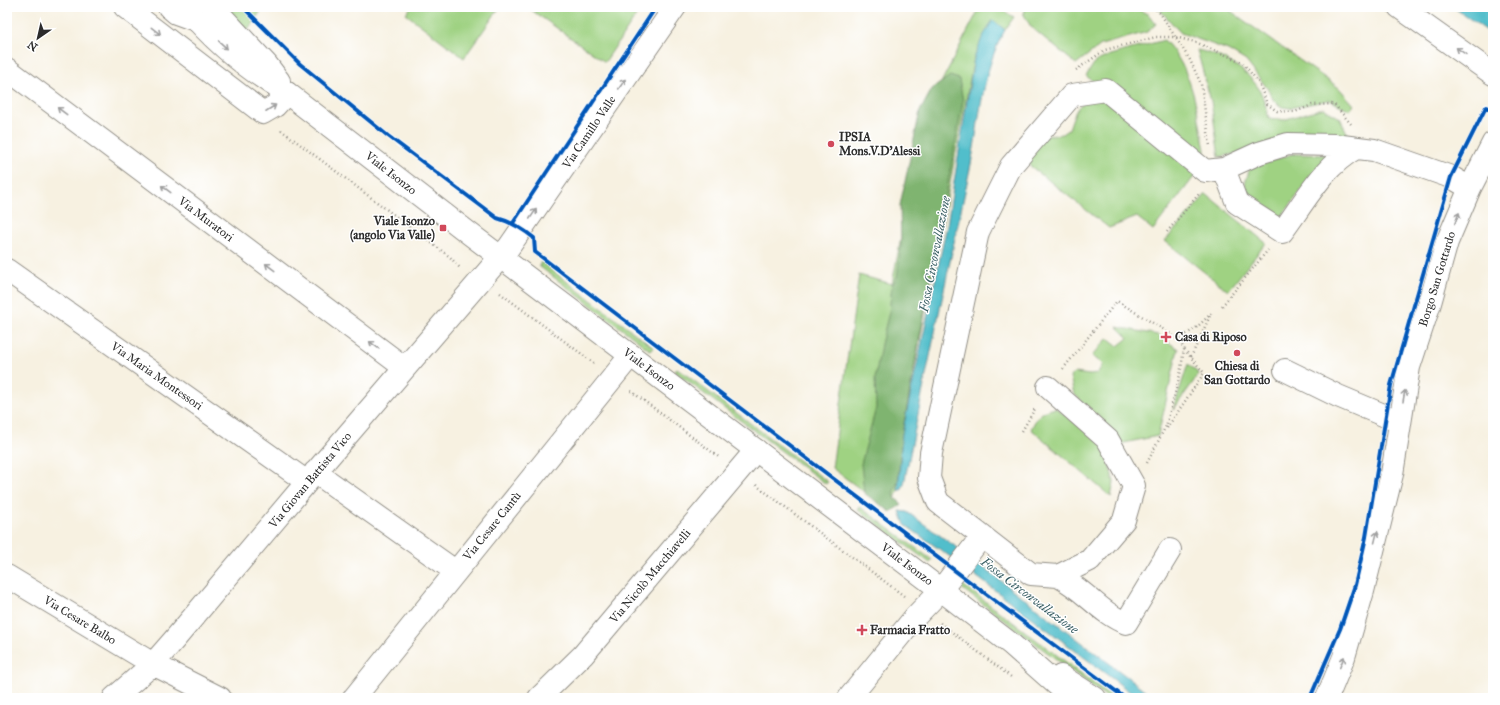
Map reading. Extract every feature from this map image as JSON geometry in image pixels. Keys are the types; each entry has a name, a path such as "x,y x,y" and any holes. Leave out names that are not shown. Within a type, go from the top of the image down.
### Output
{"street":[{"path":"126,7 263,113 275,106 287,93"},
{"name":"Viale Isonzo","path":"169,7 176,13 199,12 267,65 287,93 941,590 1011,644 1072,698"},
{"name":"Via Camillo Valle","path":"501,257 523,229 675,7"},
{"path":"1399,7 1493,74"},
{"name":"Via Muratori","path":"7,69 406,368"},
{"path":"1170,550 1126,623 1114,619 1072,583 1058,576 1031,574 938,502 929,478 931,453 978,232 1011,166 1072,94 1106,90 1205,172 1218,169 1259,153 1288,144 1334,145 1374,150 1451,177 1470,188"},
{"name":"Borgo San Gottardo","path":"1327,698 1344,657 1363,591 1392,474 1409,367 1430,303 1447,242 1470,188 1493,144"},
{"path":"1218,169 1237,202 1282,232 1332,166 1343,155 1356,148"},
{"name":"Via Giovan Battista Vico","path":"114,698 153,664 311,477 501,257"},
{"name":"Via Maria Montessori","path":"7,270 311,477 455,571"},
{"name":"Via Cesare Cantù","path":"354,698 455,571 614,378 631,355"},
{"path":"1285,370 1338,396 1400,422"},
{"path":"1048,387 1108,440 1134,486 1124,520 1090,560 1058,576"},
{"name":"Via Nicolò Macchiavelli","path":"539,698 583,655 756,450"},
{"path":"849,698 941,590 982,536"},
{"name":"Via Cesare Balbo","path":"7,576 153,664 220,698"},
{"name":"Viale Isonzo","path":"1011,644 1095,698"}],"path":[{"path":"1153,7 1160,13 1190,60 1201,84 1212,160 1218,169 1167,232"},
{"path":"1072,94 1072,73 1105,50 1156,37 1175,37 1195,42 1242,62 1259,83 1267,104 1277,111 1295,112 1312,105 1334,104 1347,118 1359,139 1356,148"},
{"path":"263,113 270,122 450,257 460,269 479,282 496,290 1014,679"},
{"path":"1222,306 1241,285 1282,232"},
{"path":"1022,431 1048,387 1117,300 1179,339 1184,349 1204,373 1160,438"},
{"path":"1179,339 1196,328 1212,313 1191,357"},
{"path":"1134,486 1166,426 1180,375 1184,349"}],"green space":[{"path":"222,7 264,7 246,32"},
{"path":"411,7 500,7 464,58 406,14"},
{"path":"527,7 642,7 605,62"},
{"path":"980,7 1001,7 1014,17 1005,30 999,26 974,58 902,434 898,490 891,512 832,468 859,275 892,284 925,114"},
{"path":"1027,7 1134,7 1149,15 1156,24 1147,32 1101,45 1076,64 1031,27 1023,13"},
{"path":"1157,7 1225,7 1339,88 1354,105 1350,110 1329,100 1290,108 1282,107 1274,101 1267,88 1246,61 1228,50 1181,33"},
{"path":"1164,40 1174,51 1188,77 1196,106 1205,150 1203,160 1086,76 1095,62 1110,55"},
{"path":"1197,50 1215,55 1232,63 1247,74 1261,92 1269,118 1283,120 1323,108 1340,118 1348,135 1339,139 1259,149 1219,157 1211,101"},
{"path":"950,76 959,79 963,101 902,434 898,482 893,493 896,499 902,504 891,512 864,493 861,464 876,408 875,379 881,344 889,312 892,285 897,277 901,246 900,205 920,111 932,89"},
{"path":"1103,93 1197,173 1153,230 1137,217 1109,228 1024,161 1045,136 1062,134 1069,129 1074,114 1080,105"},
{"path":"1292,154 1328,155 1282,216 1277,217 1250,200 1245,183 1250,168"},
{"path":"1206,194 1266,243 1228,291 1165,241"},
{"path":"541,262 654,348 651,351 539,266"},
{"path":"1117,327 1158,335 1178,349 1158,436 1119,444 1104,422 1074,394 1070,377 1075,373 1090,375 1097,374 1103,364 1092,356 1108,338 1118,346 1128,338"},
{"path":"1188,364 1199,374 1173,410"},
{"path":"677,368 828,482 826,484 675,372"},
{"path":"1056,408 1103,444 1114,482 1111,497 1031,429 1040,414"},
{"path":"860,507 932,560 930,563 858,510"},
{"path":"962,584 1114,698 1108,698 960,587"}],"water":[{"path":"1453,7 1487,7 1493,11 1493,35"},
{"path":"993,20 1005,30 991,61 983,95 971,164 904,484 901,490 898,490 902,434 947,225 974,58 982,38"},
{"path":"900,511 907,512 959,549 1155,698 1138,698 952,558 905,525"}],"cycle path":[{"path":"243,7 300,64 388,136 497,218 517,226 534,238 535,252 903,532 1125,698"},
{"path":"513,223 656,7"},
{"path":"1310,698 1340,629 1355,585 1366,537 1391,385 1451,177 1486,107 1493,111"}],"place":[{"name":"IPSIA Mons.V.D'Alessi","path":"831,144"},
{"name":"Viale Isonzo (angolo Via Valle)","path":"443,228"},
{"name":"Casa di Riposo","path":"1166,337"},
{"name":"Chiesa di San Gottardo","path":"1237,353"},
{"name":"Farmacia Fratto","path":"862,630"}],"water label":[{"name":"Fossa Circonvallazione","path":"934,254"},
{"name":"Fossa Circonvallazione","path":"1030,595"}]}
